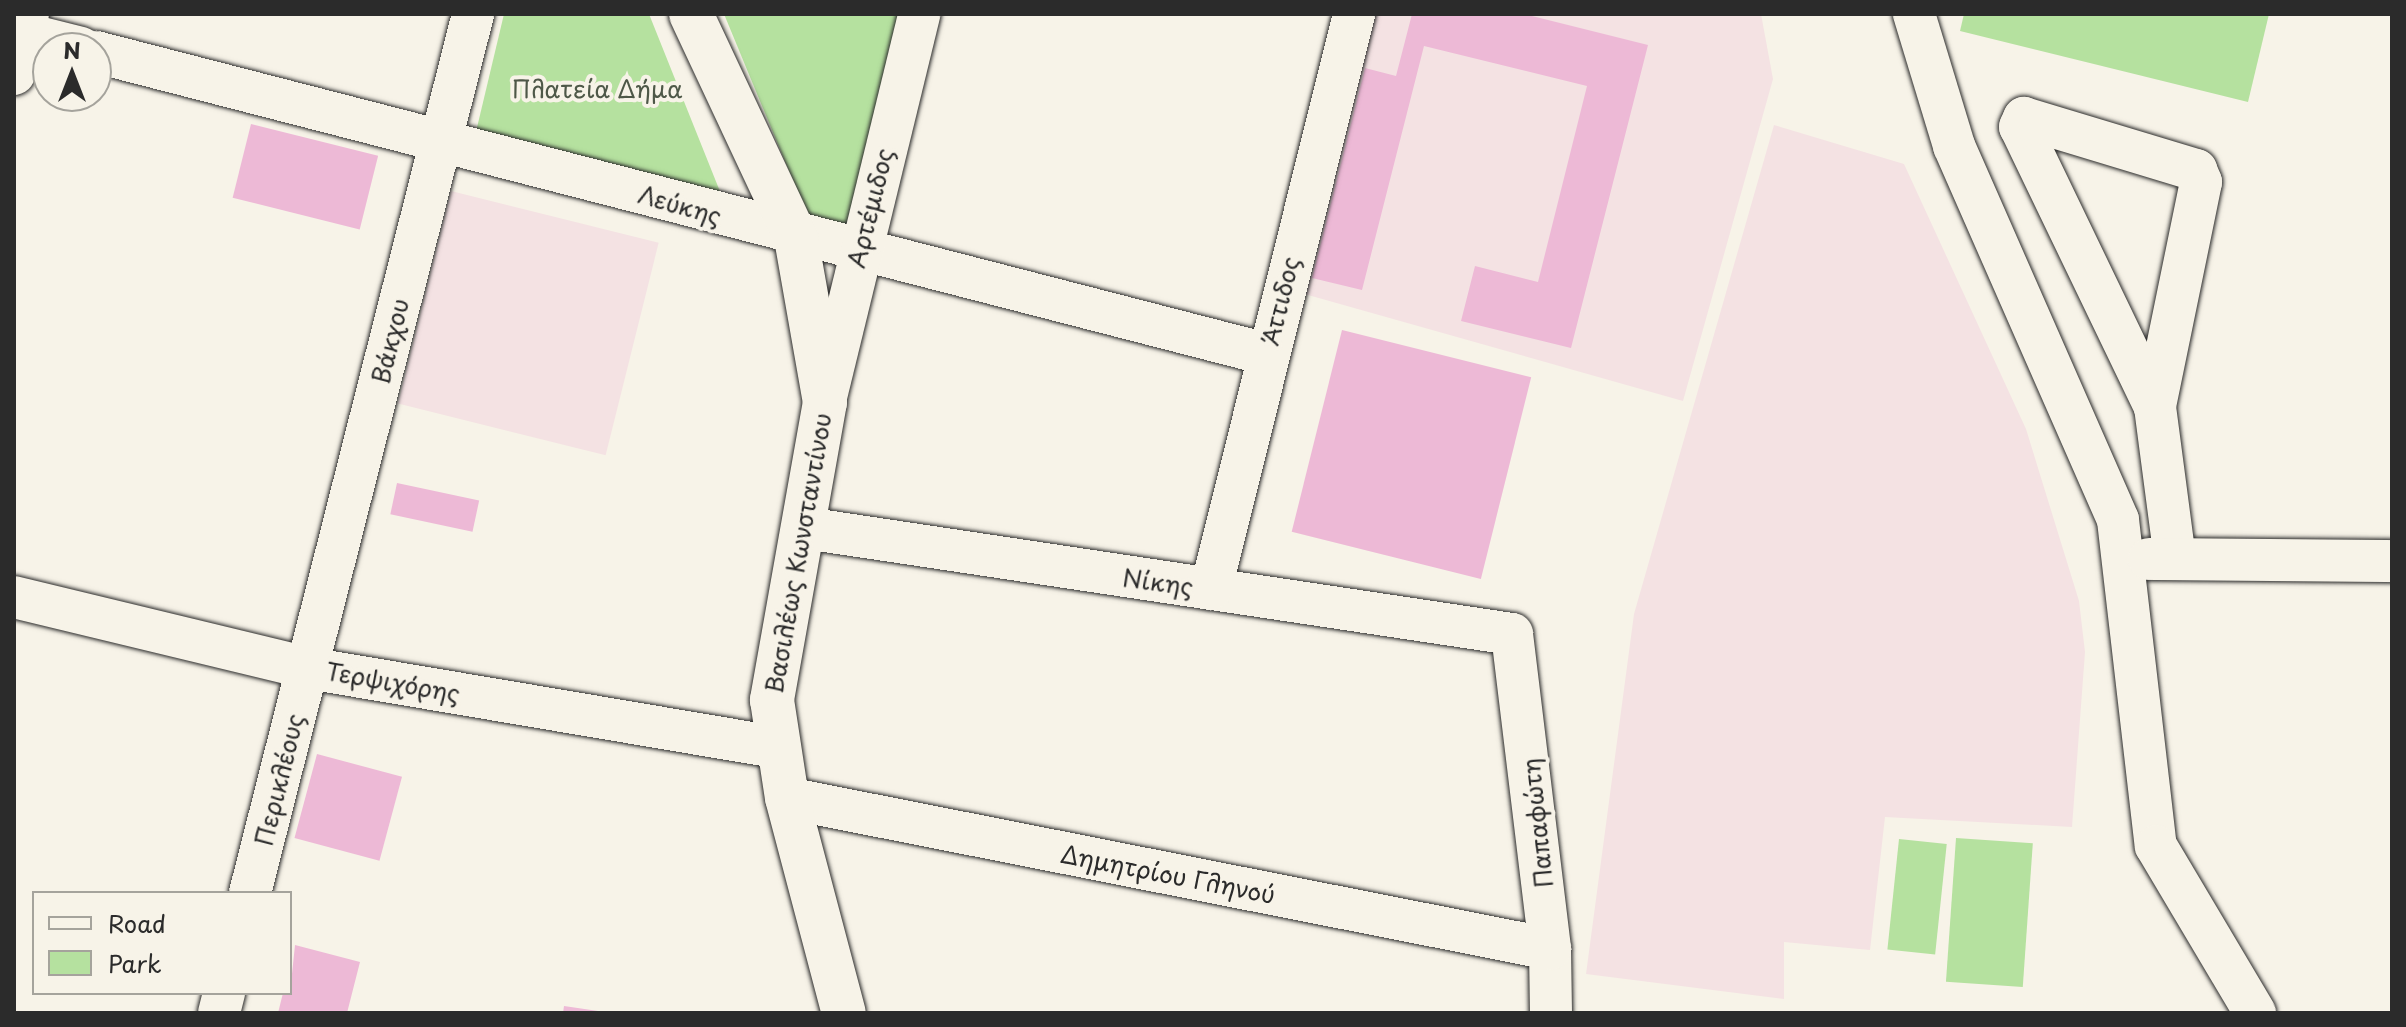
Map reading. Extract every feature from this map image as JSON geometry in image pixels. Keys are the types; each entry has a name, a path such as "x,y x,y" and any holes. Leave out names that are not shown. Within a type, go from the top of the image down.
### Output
{"main road":[{"name":"Βασιλέως Κωνσταντίνου","path":"691,14 796,238 825,402 805,528 777,648 777,747 787,798 844,1013"}],"street":[{"name":"Βάκχου","path":"308,668 473,14"},
{"name":"Αρτέμιδος","path":"825,402 859,251 919,14"},
{"name":"Άττιδος","path":"1211,589 1266,354 1354,14"},
{"path":"1914,14 1938,105 2096,457 2124,559 2156,846 2255,1013"},
{"path":"14,74 22,26"},
{"name":"Λεύκης","path":"112,56 441,139 796,238 859,251 1266,354"},
{"path":"2155,407 2201,182 2196,170 2024,118 2020,127 2155,407 2175,559"},
{"name":"Νίκης","path":"805,528 1512,634"},
{"path":"2124,559 2392,561"},
{"name":"Τερψιχόρης","path":"14,597 308,668 777,747"},
{"name":"Παπαφώτη","path":"1512,634 1550,949 1551,1013"},
{"name":"Περικλέους","path":"251,891 308,668"},
{"name":"Δημητρίου Γληνού","path":"787,798 1550,949"}],"shaded area":[{"path":"1370,14 1761,14 1773,79 1683,401 1301,293"},
{"path":"1774,125 1904,164 2026,429 2079,601 2085,652 2072,827 1885,817 1870,950 1784,942 1784,999 1586,974 1634,614"},
{"path":"451,191 659,243 606,455 398,403"}],"green space":[{"name":"Πλατεία Δήμα","path":"504,14 649,14 723,199 475,136"},
{"name":"Πλατεία Δήμα","path":"724,14 902,14 849,227 808,217"},
{"path":"1964,14 2269,14 2248,102 1960,31"},
{"path":"1956,838 2033,843 2023,987 1946,982"},
{"path":"1899,839 1947,844 1935,954 1887,949"}],"building":[{"path":"1412,14 1524,14 1648,45 1571,348 1461,321 1475,266 1538,282 1587,86 1424,46 1362,290 1312,278 1365,68 1396,76"},
{"path":"251,124 378,156 360,229 233,198"},
{"path":"1342,330 1531,377 1481,579 1292,532"},
{"path":"397,483 479,500 473,532 390,514"},
{"path":"317,754 402,777 379,861 294,838"},
{"path":"295,945 360,962 347,1013 278,1013 282,995 292,995"},
{"path":"564,1006 598,1011 598,1013 563,1013"}]}
